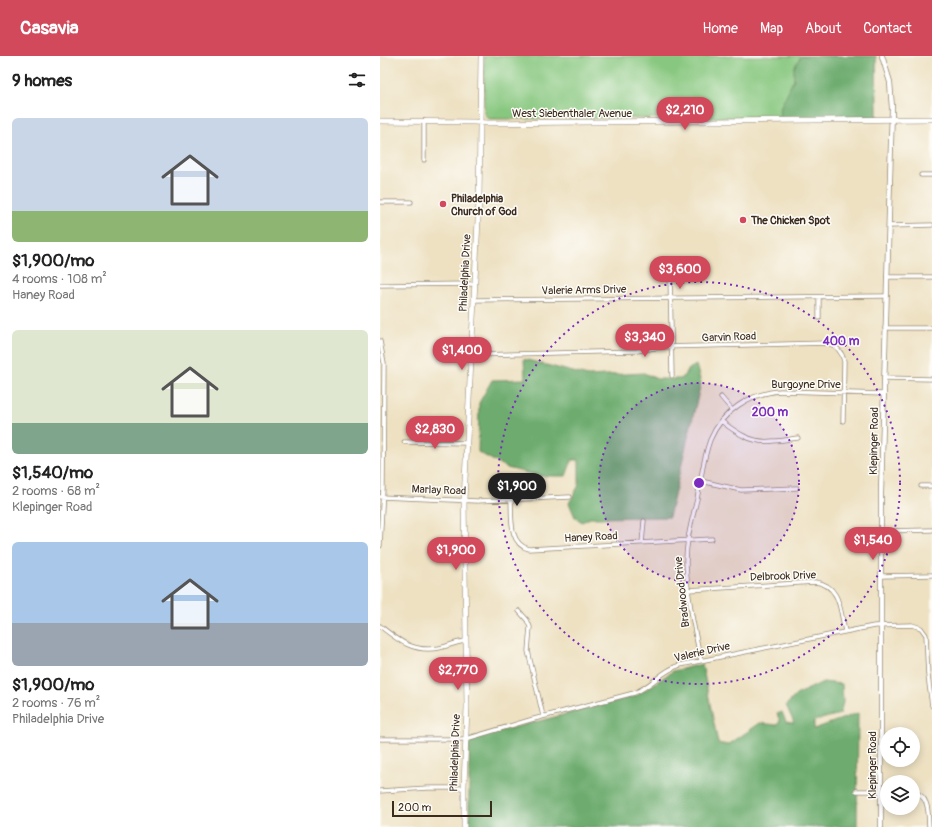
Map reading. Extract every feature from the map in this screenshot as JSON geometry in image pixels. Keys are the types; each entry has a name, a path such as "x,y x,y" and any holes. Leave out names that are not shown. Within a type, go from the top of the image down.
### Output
{"main road":[{"name":"Philadelphia Drive","path":"464,827 467,707 464,500 479,200 481,56"},
{"name":"West Siebenthaler Avenue","path":"380,121 488,123 932,119"}],"street":[{"name":"Klepinger Road","path":"881,775 881,531 892,90 882,56"},
{"path":"424,121 424,160"},
{"path":"921,175 932,175"},
{"path":"380,202 410,202"},
{"path":"889,226 932,225"},
{"path":"670,274 672,376"},
{"path":"887,277 932,277"},
{"path":"380,285 475,284"},
{"name":"Valerie Arms Drive","path":"474,300 886,296"},
{"path":"819,297 819,318"},
{"path":"885,328 932,328"},
{"path":"380,341 384,362 380,546"},
{"name":"Garvin Road","path":"472,355 637,351 671,347 828,344 839,349 844,361 843,421"},
{"path":"884,378 932,379"},
{"name":"Burgoyne Drive","path":"732,410 747,400 769,392 781,391 884,394"},
{"path":"721,397 732,410"},
{"name":"Bradwood Drive","path":"701,661 688,590 686,562 687,540 711,439 721,421 732,410"},
{"path":"721,421 743,437 751,440 772,442 798,438"},
{"path":"404,442 467,443"},
{"path":"700,481 741,490 797,488"},
{"path":"921,486 932,486"},
{"name":"Marlay Road","path":"382,497 464,500 570,497"},
{"name":"Haney Road","path":"511,499 514,535 517,543 525,548 531,549 712,539"},
{"path":"642,543 644,521"},
{"path":"881,531 932,530"},
{"path":"881,576 932,575"},
{"name":"Delbrook Drive","path":"688,590 815,582 823,584 832,589 837,597 845,632"},
{"path":"519,611 527,620 530,627 528,651 543,716"},
{"name":"Valerie Drive","path":"380,739 466,739 543,716 634,693 647,686 666,671 680,666 881,625 916,625 924,631 932,706"},
{"path":"380,626 401,642 419,648 439,648 466,641"},
{"path":"380,791 428,788 464,788"},
{"path":"856,791 880,792"},
{"path":"920,795 927,803 929,827"},
{"name":"Klepinger Road","path":"881,815 881,827"}],"green space":[{"path":"484,56 876,56 877,117 489,119 484,114"},
{"path":"801,56 876,56 877,117 780,118 781,106 794,79 794,68"},
{"path":"524,359 588,376 644,373 657,379 681,379 689,369 696,365 701,383 669,517 590,518 582,522 575,517 569,503 579,485 579,460 572,460 566,476 540,476 507,468 478,452 479,403 492,380 525,379"},
{"path":"702,664 718,743 728,745 760,723 777,725 780,721 777,714 782,712 786,722 794,723 786,705 796,695 823,682 842,684 843,702 840,714 814,721 814,729 858,713 857,827 469,827 469,739 636,696 673,671"}],"place":[{"name":"Philadelphia Church of God","path":"443,204"},
{"name":"The Chicken Spot","path":"743,220"}]}
